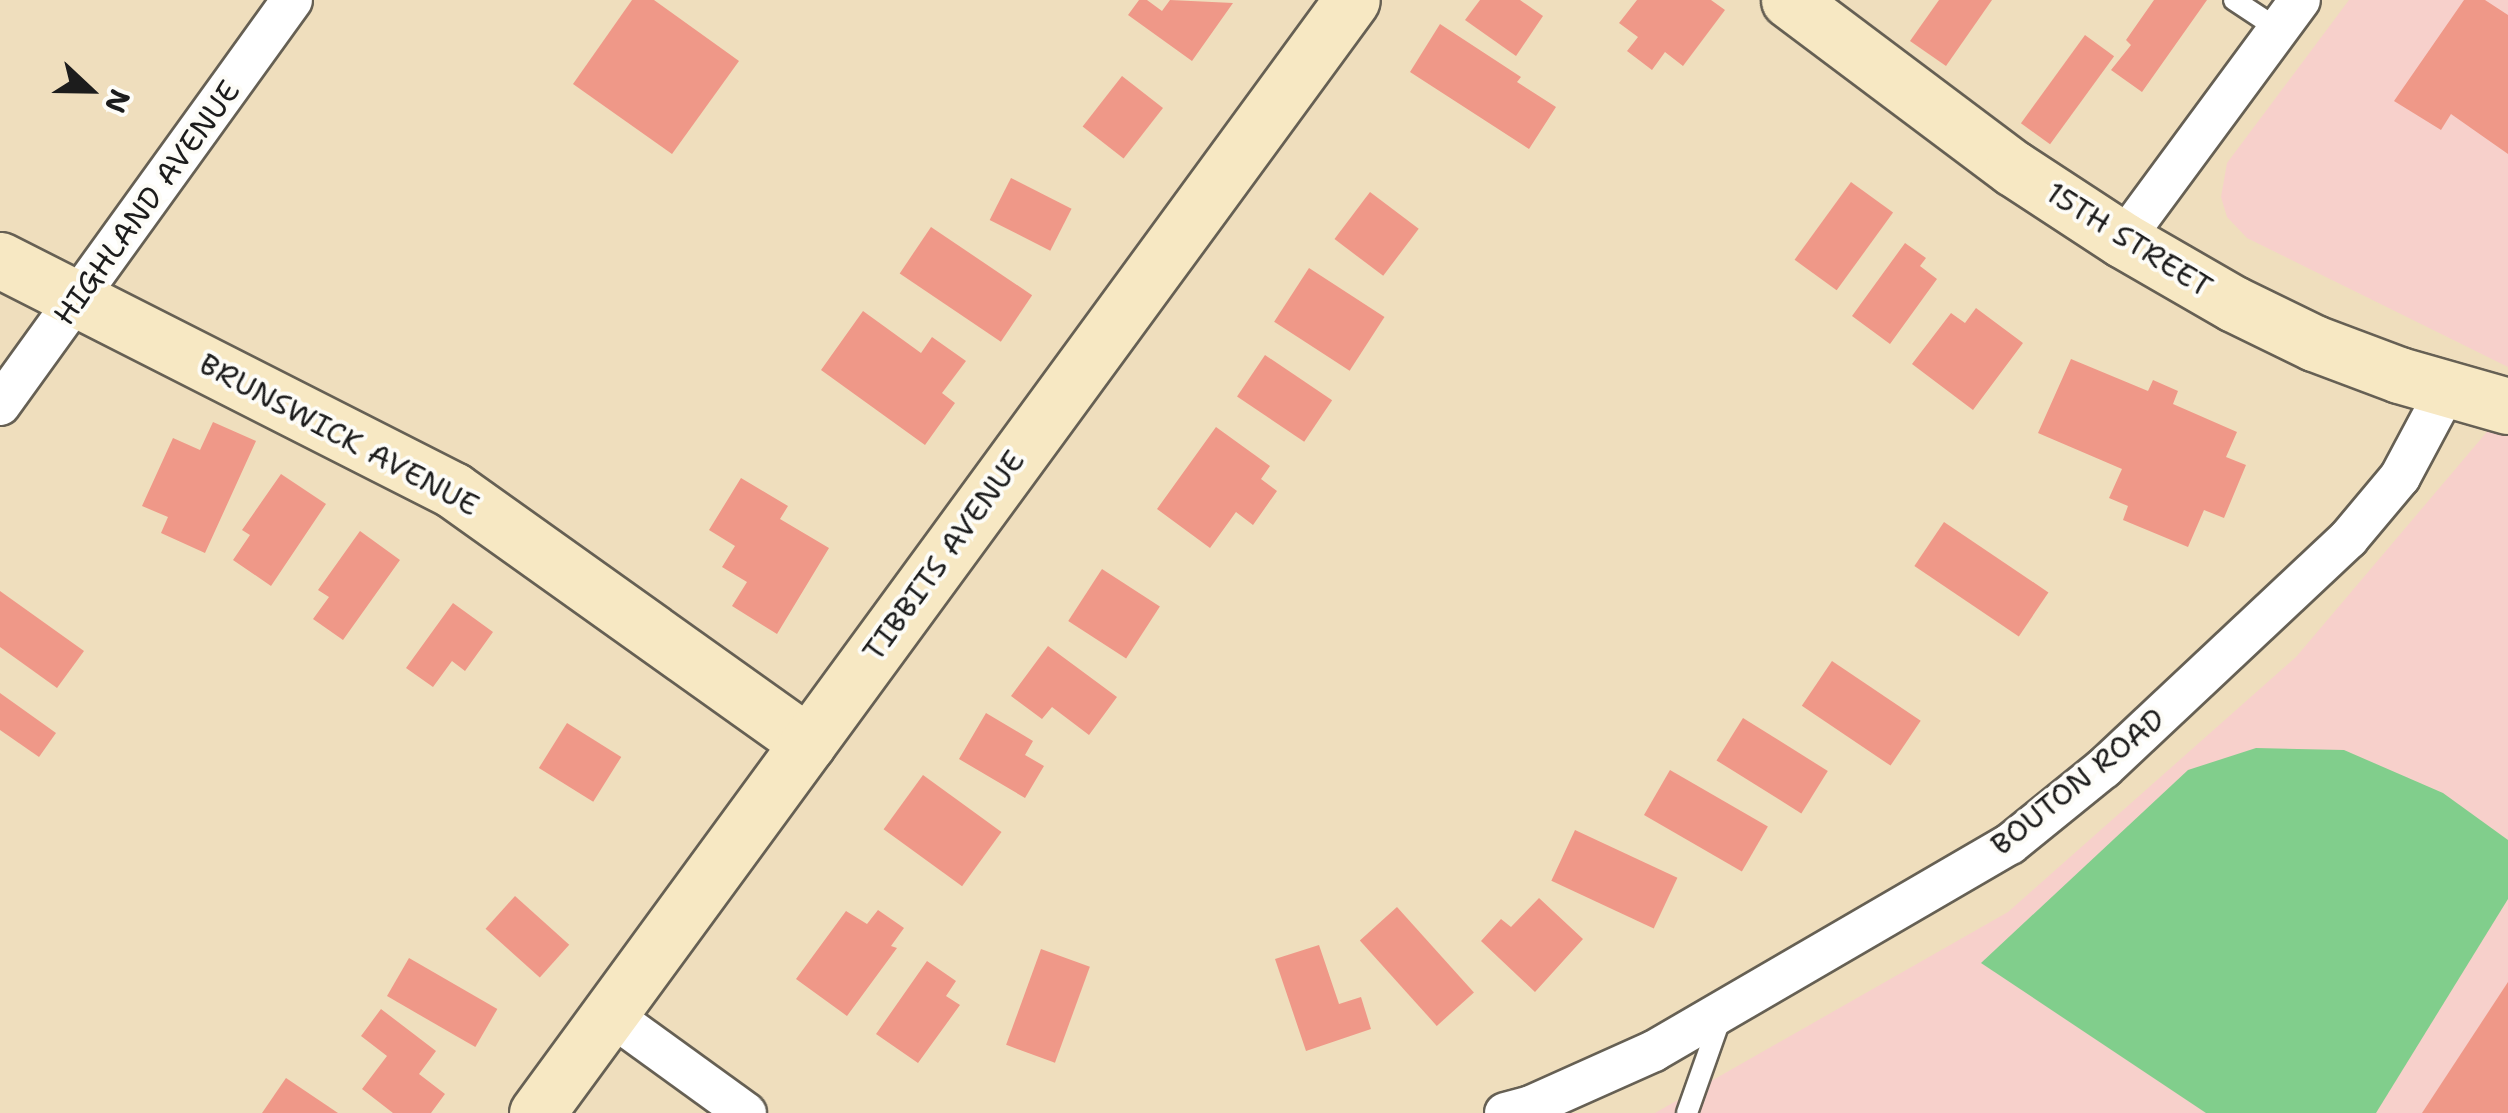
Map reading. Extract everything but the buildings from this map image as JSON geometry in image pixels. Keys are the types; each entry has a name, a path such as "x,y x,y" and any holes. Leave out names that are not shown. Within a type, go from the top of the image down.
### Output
{"street":[{"name":"HIGHLAND AVENUE","path":"0,405 292,0"},
{"name":"TIBBITS AVENUE","path":"536,1113 1352,0"},
{"name":"15TH STREET","path":"1788,0 2013,168 2123,240 2234,304 2314,343 2508,406"},
{"path":"2123,240 2289,15"},
{"name":"BRUNSWICK AVENUE","path":"0,260 454,490 808,742"},
{"name":"BOUTON ROAD","path":"1505,1113 1531,1106 1654,1050 2010,844 2104,768 2348,539 2400,477 2448,388"},
{"path":"609,1014 746,1113"}],"lane":[{"path":"2234,0 2289,15"},
{"path":"1688,1113 1723,1010"}],"shaded area":[{"path":"2349,0 2508,0 2508,367 2247,238 2227,217 2221,197 2227,163"},
{"path":"2508,407 2508,1113 1655,1113 2008,912 2296,657"}],"green space":[{"path":"2256,748 2344,750 2443,793 2508,840 2508,899 2376,1113 2206,1113 1981,963 2188,770"}]}
